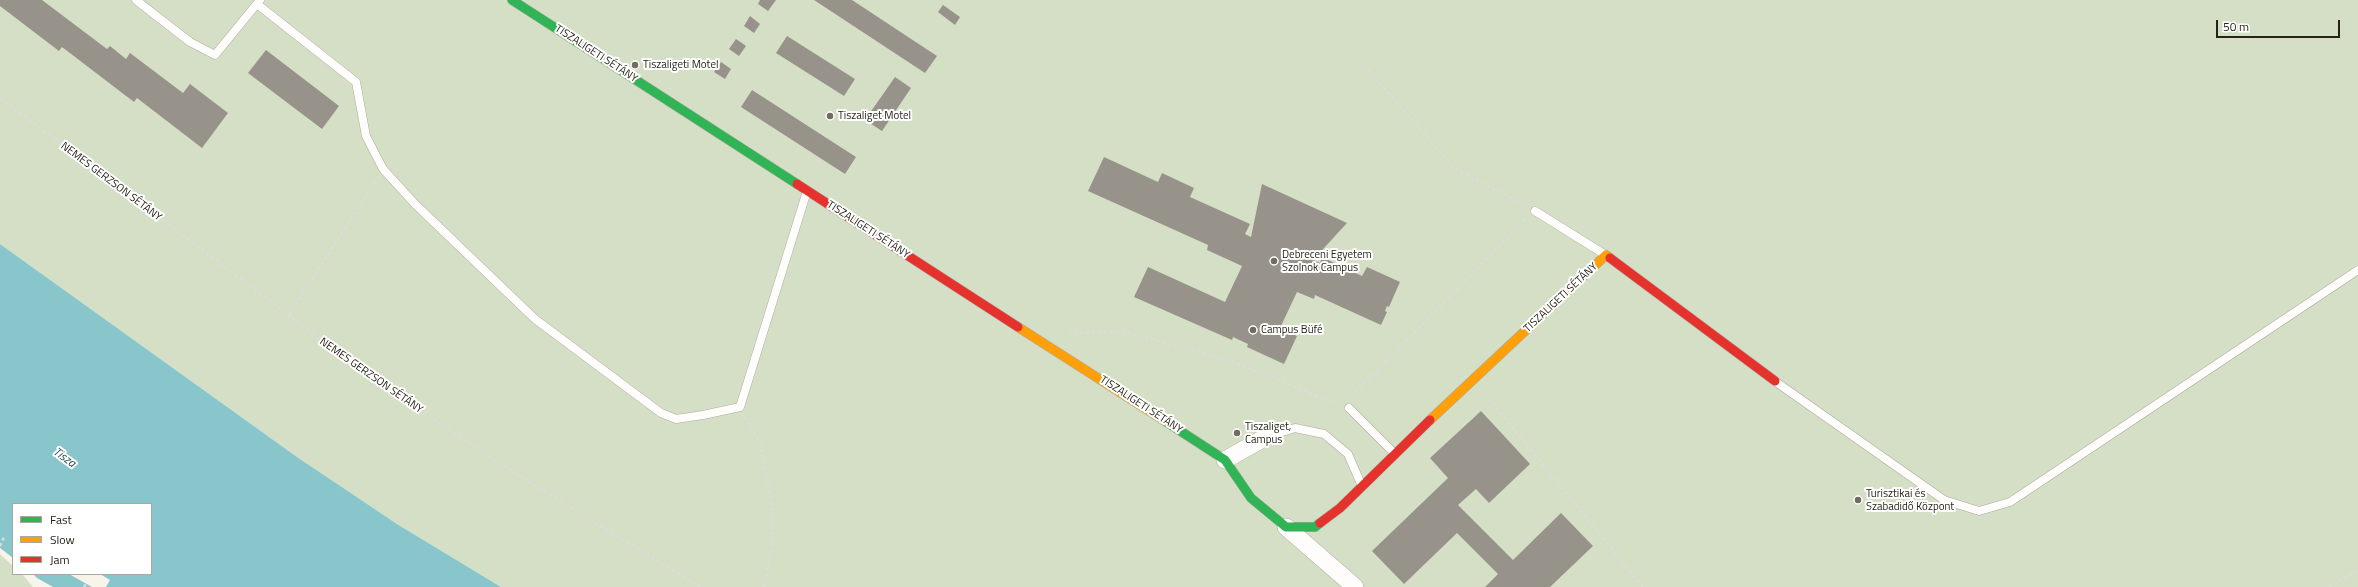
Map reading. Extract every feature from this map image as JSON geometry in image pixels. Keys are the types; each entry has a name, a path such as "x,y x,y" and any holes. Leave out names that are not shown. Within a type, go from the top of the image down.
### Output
{"street":[{"name":"TISZALIGETI SÉTÁNY","path":"512,0 530,5 807,191 1225,460 1251,498 1355,587"},
{"name":"TISZALIGETI SÉTÁNY","path":"1286,527 1314,527 1340,508 1394,454 1606,256 1775,381"},
{"path":"1225,460 1266,438"}],"lane":[{"path":"136,0 190,42 215,54 258,2 356,82 366,136 383,169 415,204 536,319 661,413 676,419 740,407 807,191"},
{"path":"1535,211 1606,256"},
{"path":"1775,381 1944,500 1979,511 2010,502 2358,270"},
{"path":"1346,407 1394,454"},
{"path":"1266,438 1295,428 1324,434 1348,454 1362,485"}],"path":[{"path":"1064,334 1071,335 1124,331 1232,362 1346,407 1535,211 1454,168 1364,65"},
{"name":"NEMES GERZSON SÉTÁNY","path":"0,98 289,315 338,355 495,460 700,587"},
{"path":"289,315 383,169"},
{"path":"1473,380 1643,587"},
{"path":"740,407 760,443 772,505 773,539 764,587"},
{"path":"0,546 4,537"},
{"path":"2329,587 2358,570"}],"green space":[{"path":"0,0 2358,0 2358,587 501,587 397,524 297,457 0,244"},
{"path":"0,554 12,565 12,575 23,575 33,587 0,587"}],"water":[{"name":"Tisza","path":"0,244 297,457 397,524 501,587 53,587 34,575 152,575 152,503 12,503 12,557 0,548"}],"pier":[{"path":"71,575 102,575 110,580 106,587 92,587"}],"building":[{"path":"0,0 42,0 107,49 110,46 126,59 130,53 183,93 190,84 228,113 202,148 137,98 134,102 62,47 59,51 0,6"},
{"path":"760,0 776,0 768,11 758,4"},
{"path":"814,0 852,0 937,56 925,73"},
{"path":"943,5 960,17 955,25 938,12"},
{"path":"750,16 760,24 754,33 744,26"},
{"path":"787,36 855,79 844,96 776,53"},
{"path":"736,39 746,46 739,56 729,49"},
{"path":"266,50 339,106 322,129 248,73"},
{"path":"721,62 731,69 725,79 714,72"},
{"path":"895,77 911,88 882,131 865,120"},
{"path":"752,90 856,157 845,174 741,107"},
{"name":"Debreceni Egyetem Szolnok Campus","path":"1104,157 1158,182 1162,173 1194,188 1190,197 1250,224 1245,234 1251,237 1262,184 1347,223 1313,260 1320,263 1322,257 1362,276 1367,267 1400,282 1389,307 1387,306 1385,311 1387,312 1381,325 1315,295 1314,299 1297,292 1280,328 1297,336 1284,364 1247,347 1248,344 1233,337 1232,340 1134,297 1148,267 1225,302 1242,266 1207,250 1208,245 1088,191"},
{"path":"1481,411 1530,464 1489,503 1476,489 1458,505 1513,560 1561,513 1593,546 1550,587 1485,587 1498,574 1457,533 1404,584 1372,551 1448,478 1430,458"}],"traffic: fast":[{"path":"512,0 797,184"},
{"path":"1165,421 1225,460 1251,498 1286,527 1315,527 1320,523"}],"traffic: slow":[{"path":"1430,420 1606,255 1610,258"},
{"path":"1018,327 1165,421"}],"traffic: jam":[{"path":"797,184 1018,327"},
{"path":"1610,258 1775,381"},
{"path":"1320,523 1340,508 1430,420"}],"place":[{"name":"Tiszaligeti Motel","path":"635,65"},
{"name":"Tiszaliget Motel","path":"830,116"},
{"name":"Debreceni Egyetem Szolnok Campus","path":"1274,261"},
{"name":"Campus Büfé","path":"1253,330"},
{"name":"Tiszaliget, Campus","path":"1237,433"},
{"name":"Turisztikai és Szabadidő Központ","path":"1858,500"}]}
